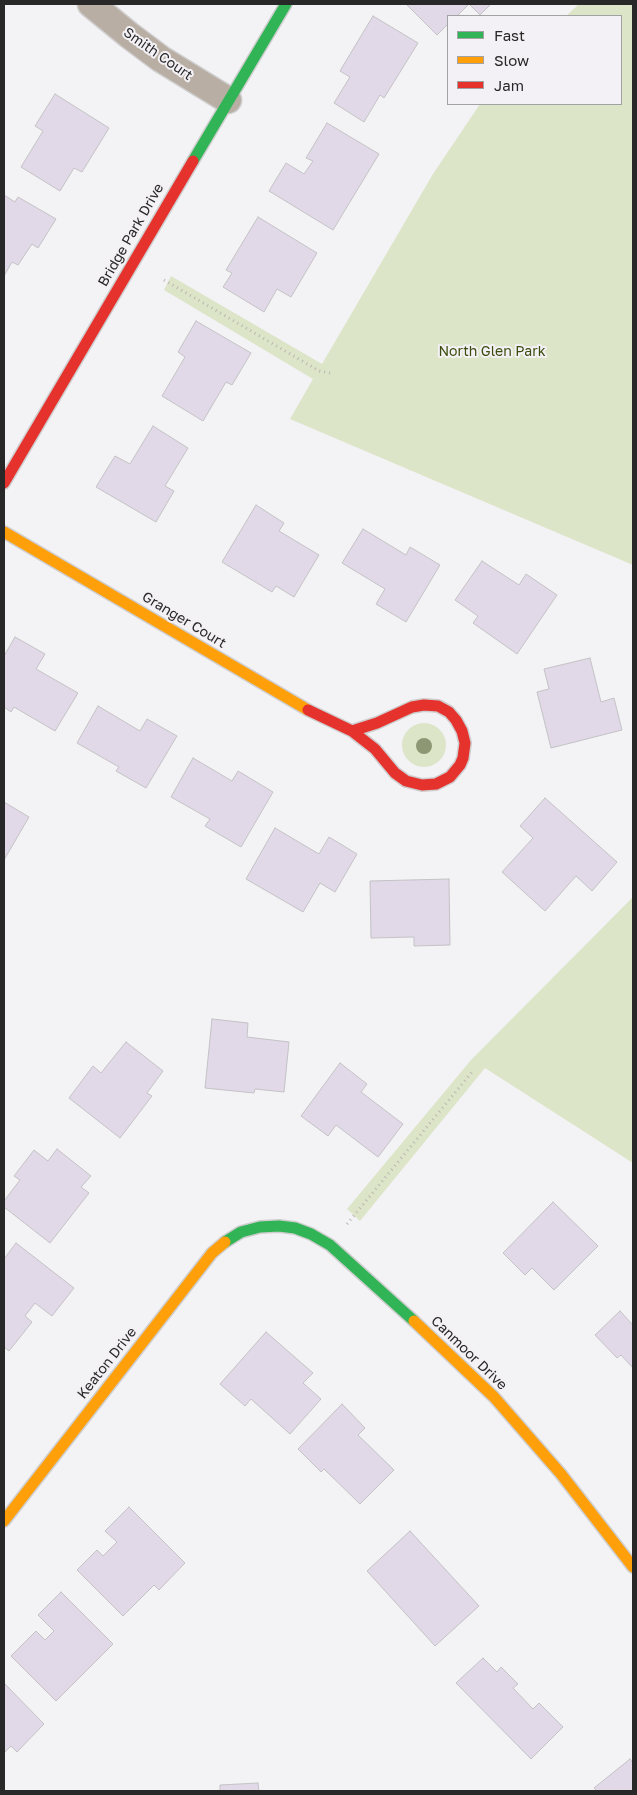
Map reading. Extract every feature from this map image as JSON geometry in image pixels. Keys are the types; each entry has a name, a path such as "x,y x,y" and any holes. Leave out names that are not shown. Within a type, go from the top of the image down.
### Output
{"street":[{"name":"Smith Court","path":"91,4 128,35 155,54 228,100"},
{"name":"Bridge Park Drive","path":"4,483 286,4"},
{"name":"Granger Court","path":"4,532 309,711 352,731 375,749 395,773 406,782 422,785 436,784 450,777 460,765 465,743 462,731 456,720 449,712 438,706 424,705 412,707 377,723 352,731"},
{"name":"Canmoor Drive","path":"242,1232 260,1227 279,1226 295,1228 311,1234 330,1245 494,1397 561,1474 633,1567"},
{"name":"Keaton Drive","path":"4,1521 212,1253 226,1241 242,1232"}],"path":[{"path":"164,280 319,371 330,373"},
{"path":"342,1231 472,1072"}],"green space":[{"name":"North Glen Park","path":"579,4 633,4 633,565 290,419 313,379 164,290 171,276 322,364 433,174 479,105 622,105 622,15 567,15"},
{"path":"424,723 436,727 442,733 446,745 442,757 436,763 424,767 412,763 406,757 402,745 406,733 412,727"},
{"path":"633,897 633,1163 485,1068 360,1221 347,1209 471,1060"}],"building":[{"path":"406,4 469,4 458,15 447,15 447,25 437,35"},
{"path":"469,4 491,4 480,15"},
{"path":"373,16 418,43 384,98 380,95 364,122 334,103 350,77 340,71"},
{"path":"55,94 109,128 82,172 74,168 60,191 21,167 43,131 35,126"},
{"path":"327,123 379,154 333,230 269,191 286,163 304,174 313,161 306,158"},
{"path":"4,195 15,202 18,197 56,219 38,248 32,244 18,265 12,262 4,276"},
{"path":"258,217 317,253 291,297 277,289 264,312 223,287 232,273 226,270"},
{"path":"196,321 251,353 232,385 226,382 203,421 162,396 185,357 178,352"},
{"path":"153,426 188,448 165,486 174,491 156,522 96,487 115,456 130,464"},
{"path":"256,505 284,523 279,531 319,555 294,597 276,586 272,592 222,562"},
{"path":"363,529 406,555 410,547 440,565 406,622 376,604 385,589 342,563"},
{"path":"482,561 519,585 526,574 557,595 517,654 473,623 478,616 455,600"},
{"path":"15,637 45,654 36,669 78,693 55,731 14,707 11,712 4,707 4,656"},
{"path":"590,658 601,702 614,698 622,730 551,748 537,692 549,689 544,669"},
{"path":"98,706 140,731 147,719 177,736 146,788 116,771 119,767 77,743"},
{"path":"193,758 232,781 238,771 273,792 241,847 205,826 210,819 171,797"},
{"path":"545,798 617,862 592,891 576,876 545,911 502,872 533,838 520,826"},
{"path":"4,802 29,817 4,860"},
{"path":"275,828 319,854 329,837 357,854 335,892 320,883 303,912 246,879"},
{"path":"449,879 450,945 414,946 414,937 371,938 370,881"},
{"path":"212,1019 248,1023 247,1037 289,1042 284,1092 255,1089 254,1093 205,1088"},
{"path":"126,1042 163,1071 147,1093 152,1096 120,1138 69,1098 93,1066 101,1073"},
{"path":"340,1063 367,1084 361,1092 403,1124 378,1157 336,1125 328,1136 301,1116"},
{"path":"57,1149 91,1176 81,1187 89,1193 50,1243 4,1207 4,1201 20,1180 14,1176 34,1150 48,1161"},
{"path":"553,1202 598,1246 554,1290 532,1268 525,1275 503,1253"},
{"path":"16,1243 74,1288 52,1316 35,1303 25,1316 32,1322 9,1351 4,1347 4,1259"},
{"path":"620,1311 633,1325 633,1368 621,1355 617,1358 595,1335"},
{"path":"266,1332 313,1373 303,1383 321,1399 290,1434 251,1399 245,1406 220,1384"},
{"path":"342,1404 365,1428 358,1435 394,1470 360,1504 324,1469 321,1472 298,1449"},
{"path":"129,1507 185,1563 159,1590 154,1585 123,1616 77,1570 97,1550 103,1556 117,1542 105,1531"},
{"path":"410,1531 479,1606 435,1646 367,1571"},
{"path":"61,1592 113,1644 56,1701 11,1656 36,1631 45,1640 54,1631 38,1615"},
{"path":"483,1658 497,1672 501,1667 518,1684 513,1688 533,1709 539,1703 563,1727 531,1759 456,1683"},
{"path":"4,1683 44,1724 17,1752 11,1746 4,1753"},
{"path":"630,1759 633,1763 633,1791 597,1791 594,1788"},
{"path":"258,1783 259,1791 220,1791 220,1785"}],"traffic: fast":[{"path":"193,161 286,4"},
{"path":"225,1242 241,1232 260,1227 279,1226 295,1228 311,1234 330,1245 414,1321"}],"traffic: slow":[{"path":"4,532 308,710"},
{"path":"4,1521 212,1253 225,1242"},
{"path":"414,1321 494,1397 561,1474 633,1567"}],"traffic: jam":[{"path":"4,483 193,161"},
{"path":"308,710 352,731 375,749 395,773 406,781 422,785 436,784 450,777 463,758 465,743 462,731 449,712 438,706 424,705 412,707 377,723 352,731"}]}
